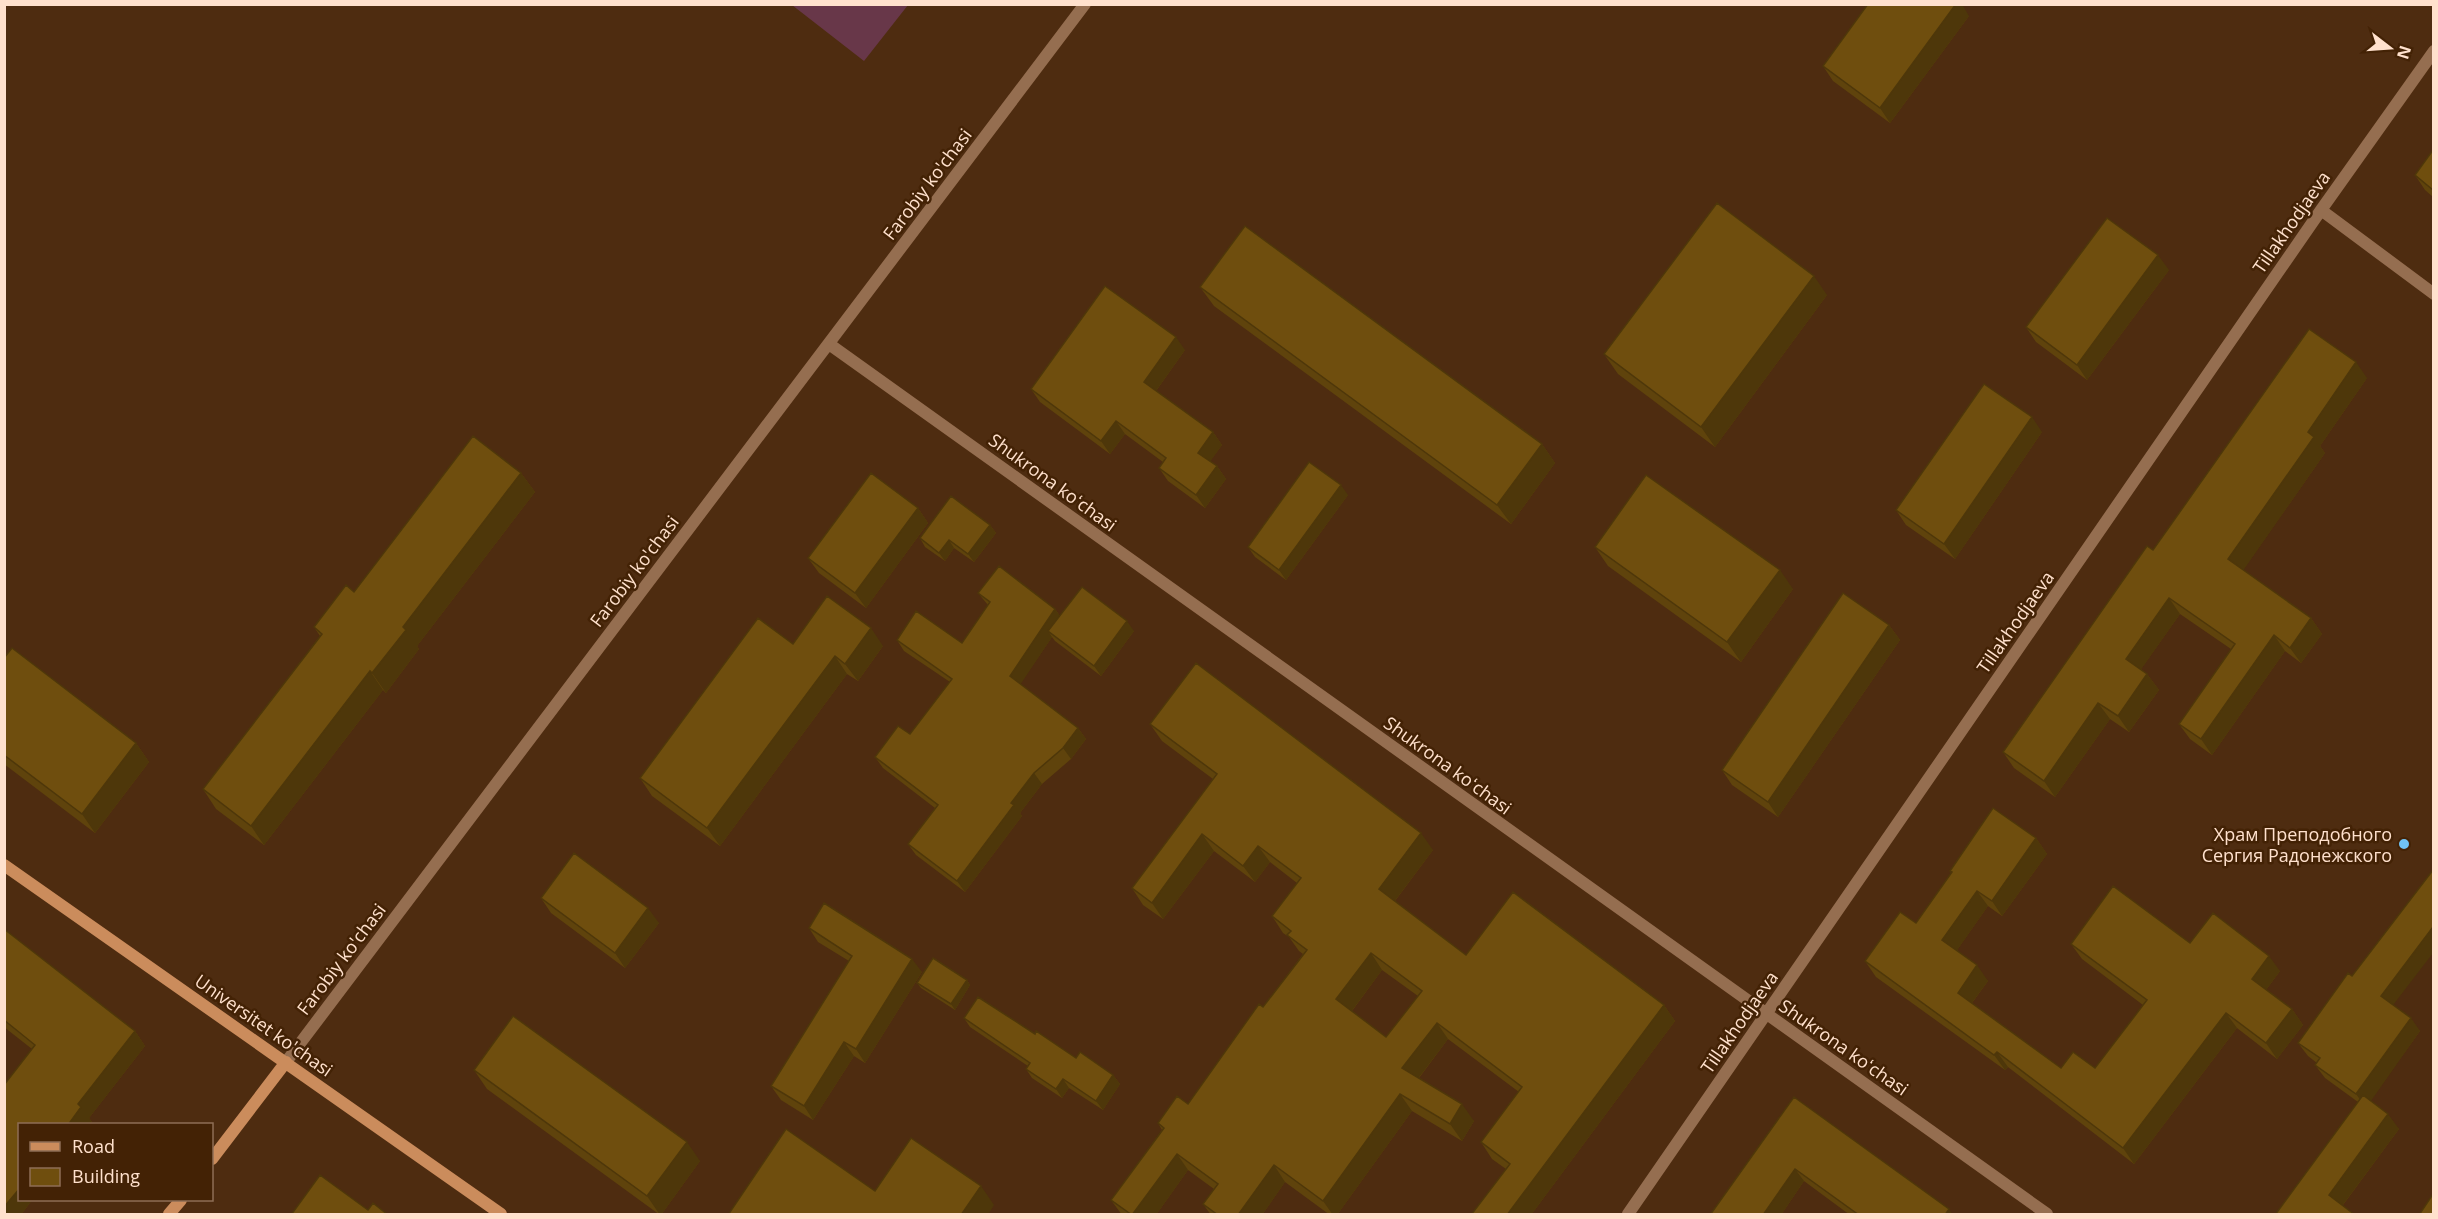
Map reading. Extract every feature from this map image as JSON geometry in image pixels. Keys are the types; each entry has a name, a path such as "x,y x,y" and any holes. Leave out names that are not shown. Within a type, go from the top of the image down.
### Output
{"main road":[{"name":"Universitet ko'chasi","path":"4,866 501,1215"},
{"name":"Farobiy ko'chasi","path":"213,1158 286,1062"},
{"path":"169,1215 180,1201"}],"street":[{"name":"Farobiy ko'chasi","path":"286,1062 1085,4"},
{"name":"Tillakhodjaeva","path":"1628,1215 2433,51"},
{"path":"2321,210 2433,294"},
{"name":"Shukrona koʻchasi","path":"829,344 2047,1215"}],"shaded area":[{"path":"792,5 908,5 864,61"}],"building":[{"path":"1868,4 1956,4 1880,108 1823,66"},
{"path":"2433,150 2433,190 2415,175"},
{"path":"1717,203 1814,276 1701,427 1604,354"},
{"path":"2107,218 2158,255 2077,365 2026,327"},
{"path":"1245,226 1542,444 1497,505 1200,287"},
{"path":"1105,286 1176,337 1144,382 1213,432 1198,453 1217,466 1196,495 1159,468 1166,458 1116,421 1101,441 1031,389"},
{"path":"2309,329 2356,362 2308,432 2314,437 2228,559 2311,618 2290,648 2274,635 2201,739 2179,724 2235,644 2169,598 2126,659 2147,674 2118,716 2098,703 2044,781 2003,752 2147,546 2153,550"},
{"path":"1984,384 2032,417 1944,544 1896,510"},
{"path":"473,436 521,473 403,627 406,630 372,673 370,671 251,826 203,789 322,634 314,627 346,585 354,592"},
{"path":"1309,462 1341,485 1279,570 1248,547"},
{"path":"871,473 918,508 855,593 808,558"},
{"path":"1646,475 1780,570 1727,642 1595,547"},
{"path":"951,496 990,525 968,554 949,540 939,553 920,538"},
{"path":"999,566 1055,609 1010,676 1078,728 1063,748 1034,773 1011,803 1014,805 957,881 908,844 938,805 875,757 898,726 910,734 952,679 897,640 916,611 962,643 990,602 978,593"},
{"path":"1082,587 1127,621 1094,666 1048,631"},
{"path":"1843,593 1889,625 1768,802 1722,770"},
{"path":"827,596 871,628 845,664 835,656 707,828 640,778 758,618 793,644"},
{"path":"12,648 136,743 82,814 4,755 4,658"},
{"path":"1196,663 1421,833 1379,889 1466,955 1513,892 1664,1005 1507,1215 1471,1215 1510,1164 1481,1142 1522,1087 1437,1023 1402,1068 1462,1104 1450,1124 1400,1094 1323,1201 1274,1165 1238,1215 1218,1215 1203,1204 1218,1184 1177,1154 1132,1215 1111,1200 1164,1128 1158,1123 1177,1096 1188,1104 1259,1004 1263,1007 1307,950 1287,935 1291,931 1272,916 1301,878 1258,846 1243,866 1202,834 1152,903 1132,888 1217,774 1150,724","holes":["1371,953 1422,991 1386,1037 1336,999"]},
{"path":"1993,808 2036,838 1992,901 1977,891 1942,940 1977,965 1958,993 2061,1068 2073,1052 2095,1068 2147,1000 2071,944 2113,886 2190,943 2213,913 2269,956 2252,979 2292,1009 2266,1043 2226,1013 2123,1148 1997,1052 1994,1055 1865,961 1900,912 1916,923"},
{"path":"574,853 648,908 615,953 541,898"},
{"path":"2433,870 2433,927 2381,996 2411,1018 2356,1094 2315,1065 2320,1058 2298,1043 2348,973 2352,976"},
{"path":"824,903 912,959 856,1049 844,1042 804,1106 771,1086 852,956 809,928"},
{"path":"4,929 135,1031 78,1104 81,1107 69,1123 18,1123 18,1190 4,1207 4,1085 35,1045 4,1020"},
{"path":"933,958 967,980 951,1004 917,983"},
{"path":"978,997 1076,1058 1080,1052 1113,1075 1096,1101 1063,1079 1056,1089 1026,1069 1030,1063 964,1018"},
{"path":"513,1016 687,1142 647,1196 474,1070"},
{"path":"2363,1095 2388,1114 2329,1195 2355,1215 2275,1215"},
{"path":"1794,1097 1949,1209 1945,1215 1859,1215 1795,1169 1763,1215 1710,1215"},
{"path":"786,1129 875,1191 911,1138 981,1186 961,1215 728,1215"},
{"path":"320,1175 368,1210 373,1203 388,1215 291,1215"},
{"path":"2433,1194 2433,1215 2419,1215"}],"place":[{"name":"Храм Преподобного Сергия Радонежского","path":"2404,844"}]}
